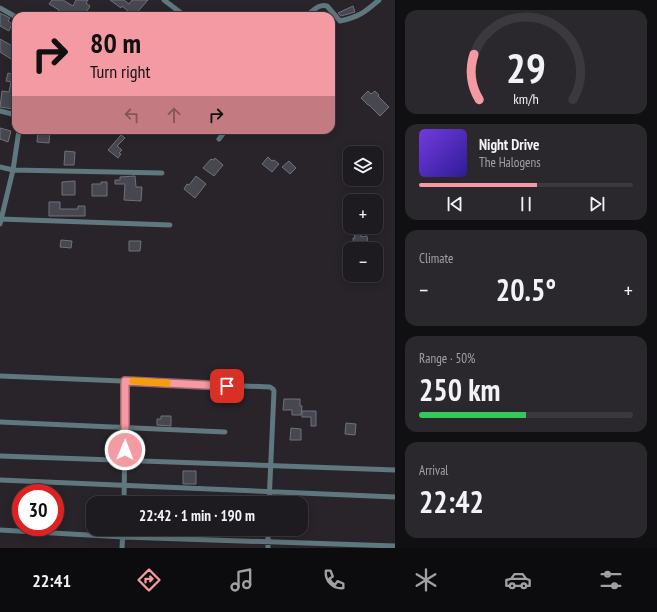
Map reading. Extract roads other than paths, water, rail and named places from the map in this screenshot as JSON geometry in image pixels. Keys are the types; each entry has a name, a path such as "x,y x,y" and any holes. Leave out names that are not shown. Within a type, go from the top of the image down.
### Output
{"street":[{"path":"164,0 180,12"},
{"path":"335,15 340,21 351,19 362,14 379,0"},
{"path":"312,12 324,5 332,12"},
{"path":"0,8 12,15"},
{"path":"0,111 12,114"},
{"path":"18,134 13,170 0,221 170,225"},
{"path":"219,139 223,134"},
{"path":"0,167 13,170 162,173"},
{"path":"0,376 273,389 269,496"},
{"path":"124,496 125,381"},
{"path":"0,422 225,432"},
{"path":"0,456 395,470"},
{"path":"0,480 395,497"},
{"path":"0,530 123,537 395,546"},
{"path":"268,536 268,548"},
{"path":"122,548 123,537"}]}
